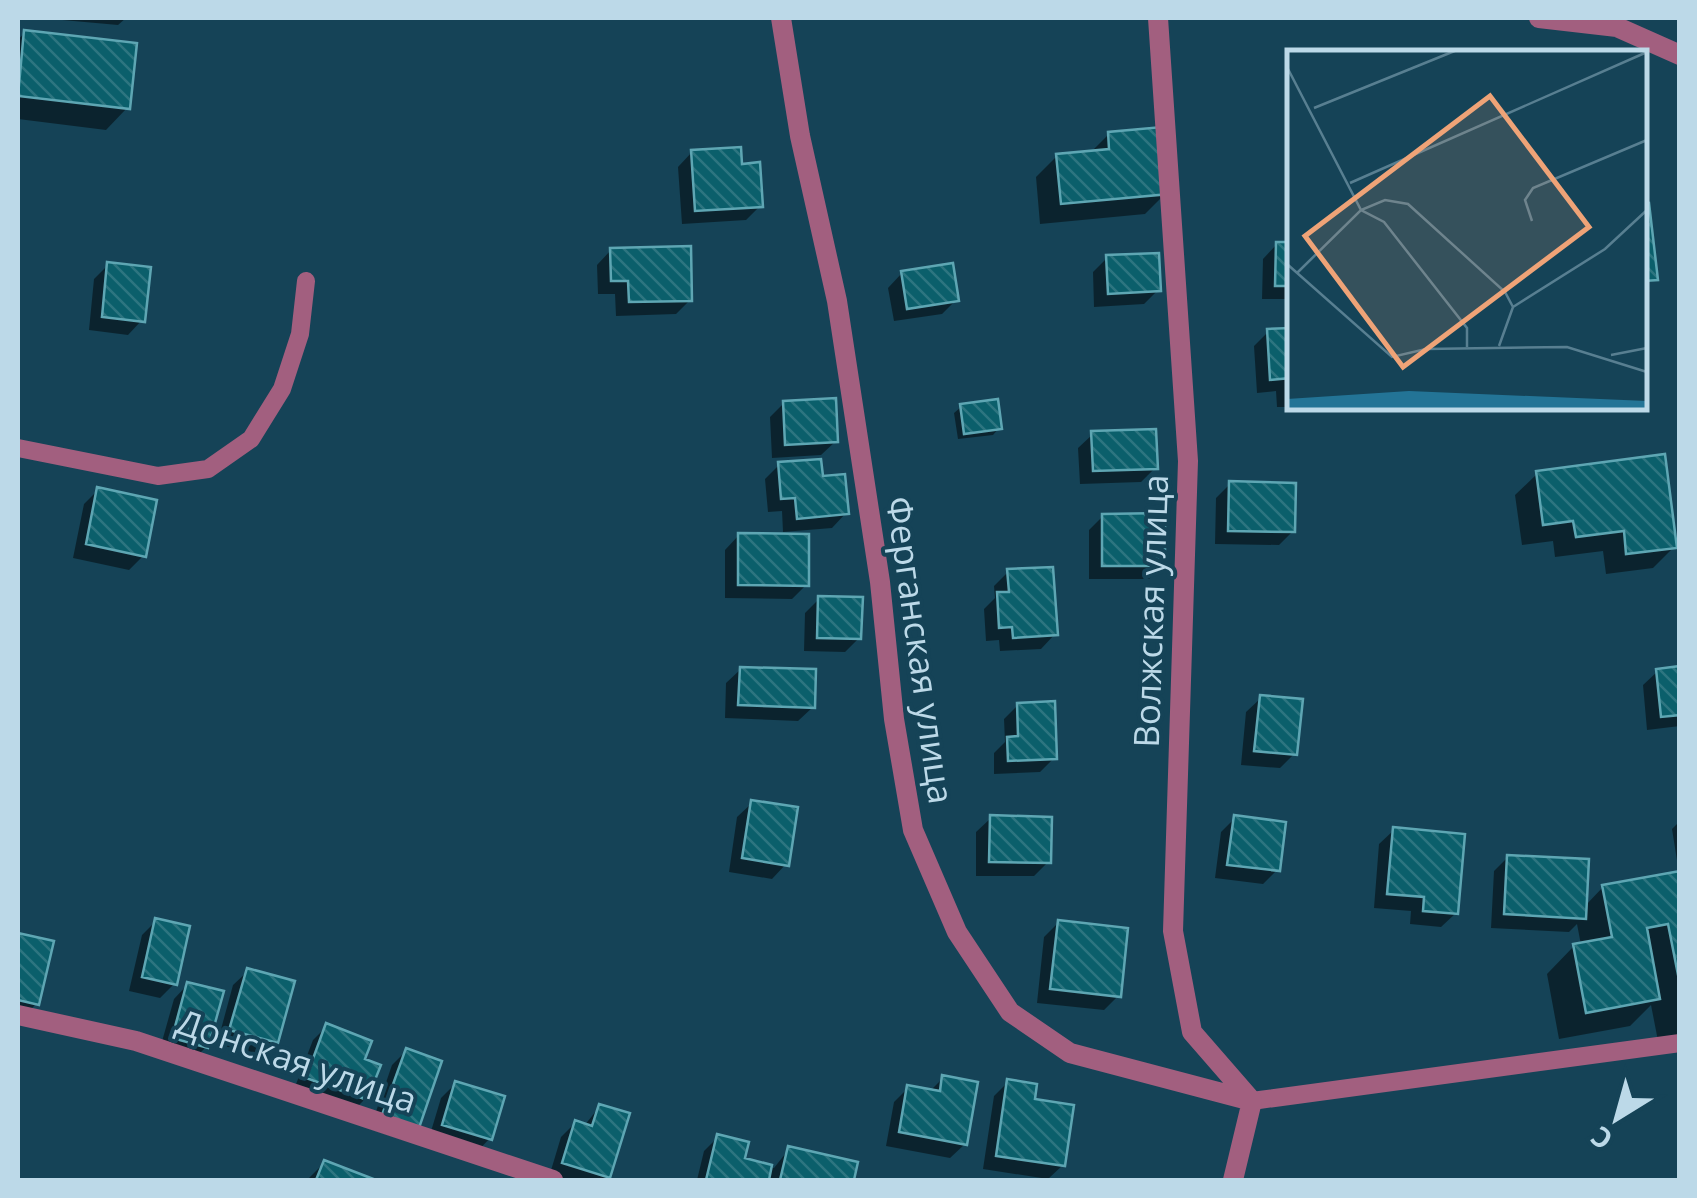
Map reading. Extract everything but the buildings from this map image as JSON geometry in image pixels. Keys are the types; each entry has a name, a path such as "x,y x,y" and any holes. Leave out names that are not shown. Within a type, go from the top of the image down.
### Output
{"street":[{"name":"Ферганская улица","path":"781,18 800,136 838,300 880,582 894,719 913,830 957,932 1010,1012 1070,1053 1252,1101"},
{"name":"Волжская улица","path":"1158,18 1188,461 1173,931 1192,1032 1252,1101"},
{"path":"1539,18 1618,28 1680,55"},
{"name":"Донская улица","path":"18,1015 136,1041 553,1180"},
{"path":"1233,1180 1252,1101"}],"lane":[{"path":"18,448 158,476 208,470 252,439 282,389 300,334 306,281"},
{"path":"1252,1101 1680,1043"}]}
